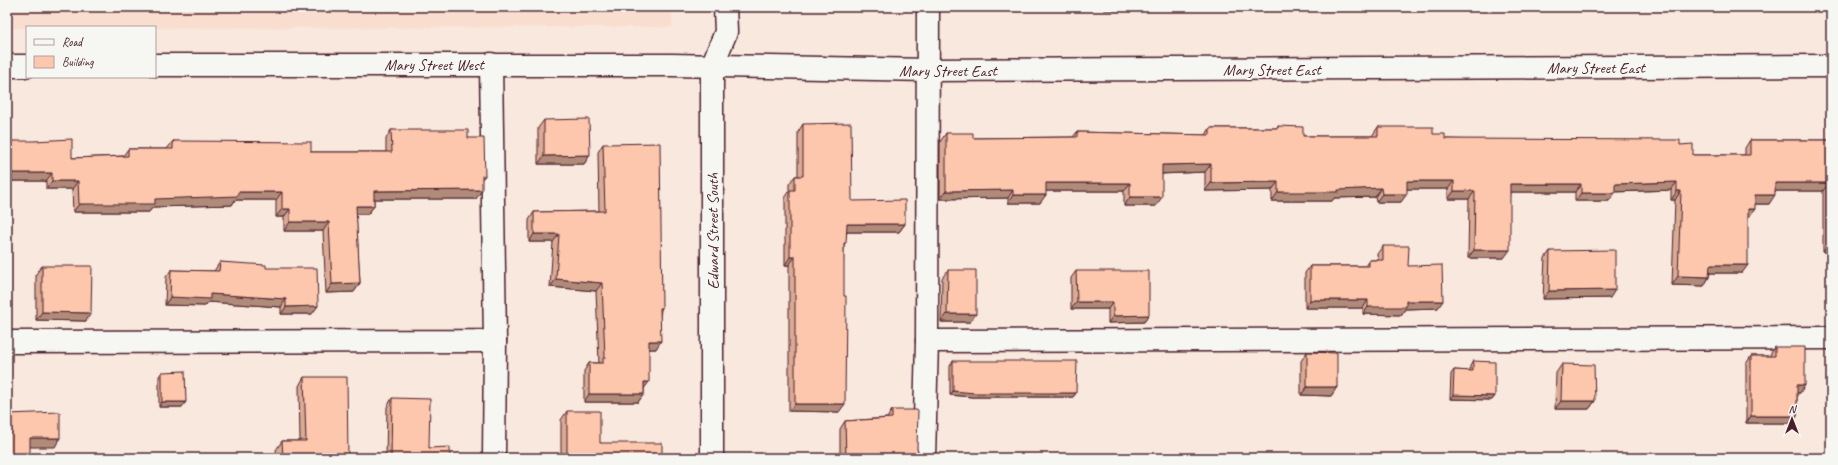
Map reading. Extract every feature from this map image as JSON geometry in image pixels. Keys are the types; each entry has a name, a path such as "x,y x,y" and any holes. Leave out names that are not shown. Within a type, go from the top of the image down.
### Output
{"street":[{"name":"Edward Street South","path":"712,458 712,66 726,32 725,7"},
{"path":"924,458 927,340 928,7"},
{"name":"Mary Street West","path":"156,65 491,64 712,66"},
{"path":"491,64 495,341 494,458"},
{"path":"7,66 26,66"},
{"name":"Mary Street East","path":"712,66 928,70 1831,66"},
{"path":"927,340 1831,338"},
{"path":"7,342 495,341"}],"shaded area":[{"path":"7,7 672,7 672,27 156,28 156,26 26,26 26,28 7,28"}],"building":[{"path":"589,119 590,155 544,156 544,120"},
{"path":"851,123 852,201 905,200 905,224 847,224 846,243 844,243 844,296 846,296 845,404 795,404 795,257 790,257 790,190 795,190 795,176 803,176 803,124"},
{"path":"1278,126 1303,127 1303,136 1378,136 1378,127 1433,127 1433,134 1445,134 1445,139 1680,140 1680,145 1693,144 1693,155 1750,155 1750,140 1831,140 1831,243 1829,243 1829,183 1775,183 1775,195 1755,195 1755,209 1748,209 1748,265 1710,265 1709,277 1678,276 1681,191 1677,191 1677,182 1615,184 1615,193 1581,193 1581,184 1510,184 1510,250 1474,250 1475,191 1454,191 1454,181 1407,181 1407,194 1382,194 1381,188 1338,190 1338,192 1278,192 1278,182 1211,183 1211,164 1162,165 1162,197 1130,197 1130,183 1046,183 1046,195 1013,195 1013,190 946,191 946,133 973,133 973,138 1077,137 1077,132 1210,135 1210,128 1278,128"},
{"path":"391,130 468,130 468,138 484,138 485,176 482,176 482,190 374,191 374,206 356,206 360,283 332,284 329,222 290,222 290,209 282,209 282,192 238,192 238,196 155,199 155,204 79,204 78,181 52,181 52,173 7,173 7,141 72,139 72,158 128,156 128,149 173,149 173,141 311,142 311,152 392,152"},
{"path":"660,143 661,341 649,341 649,382 644,382 644,394 589,394 589,363 603,363 603,358 605,358 602,283 556,279 559,234 534,234 534,212 605,211 603,144"},
{"path":"1383,246 1409,246 1408,266 1442,265 1443,301 1406,301 1406,307 1368,307 1368,300 1310,300 1310,266 1369,266 1369,260 1383,260"},
{"path":"1615,250 1615,290 1549,291 1550,251"},
{"path":"220,262 266,265 266,268 317,268 318,306 286,307 286,299 210,294 210,299 170,297 171,270 219,271"},
{"path":"42,266 92,266 91,313 42,312"},
{"path":"948,270 976,270 976,314 947,314"},
{"path":"1076,271 1149,271 1149,315 1113,316 1113,302 1077,302"},
{"path":"1775,347 1805,347 1805,385 1797,385 1797,416 1751,416 1751,356 1775,356"},
{"path":"1307,352 1337,353 1337,387 1307,387"},
{"path":"953,361 1077,361 1076,393 975,393 953,391"},
{"path":"1473,361 1495,362 1495,396 1453,395 1454,370 1473,371"},
{"path":"1562,364 1594,365 1595,401 1561,401"},
{"path":"185,371 186,402 162,402 162,372"},
{"path":"304,377 347,377 348,458 283,458 282,441 306,441"},
{"path":"7,380 8,414 60,412 60,438 30,438 30,458 7,458"},
{"path":"392,398 430,399 429,448 450,447 450,458 391,458"},
{"path":"892,410 918,410 917,449 921,458 846,458 845,421 892,418"},
{"path":"567,411 600,411 600,443 662,443 662,458 567,458"},
{"path":"965,457 965,458 938,458"},
{"path":"1097,457 1097,458 1053,458"}]}
